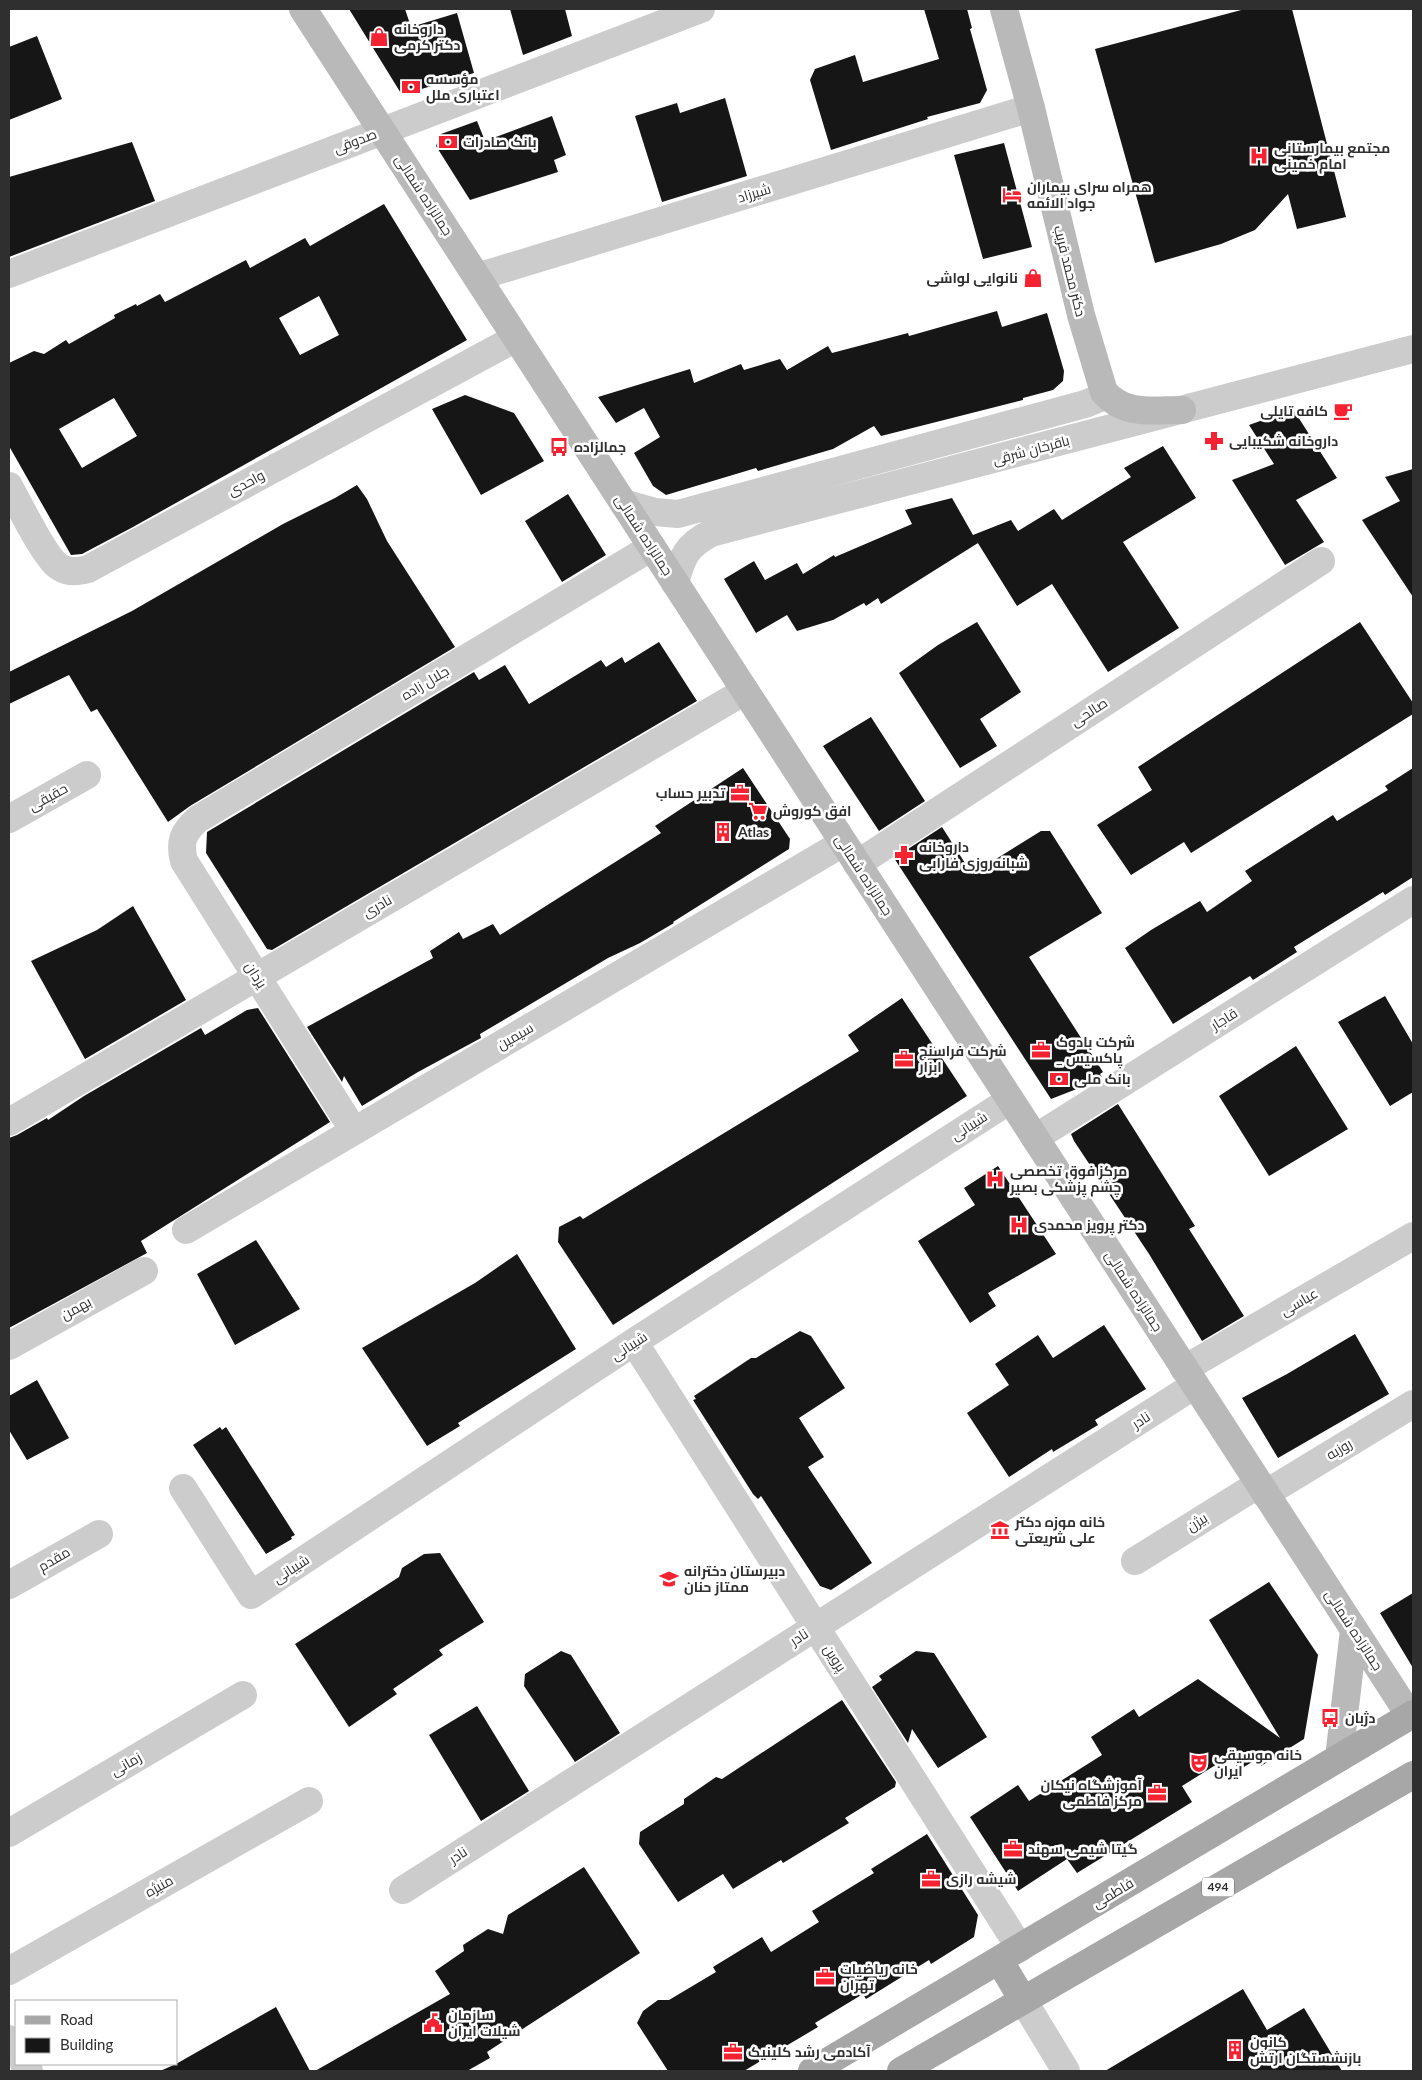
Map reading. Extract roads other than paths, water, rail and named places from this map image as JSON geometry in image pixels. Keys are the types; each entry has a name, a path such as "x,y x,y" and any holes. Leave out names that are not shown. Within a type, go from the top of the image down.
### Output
{"main road":[{"name":"جمالزاده شمالی","path":"303,9 1262,1489 1412,1717"},
{"name":"دکتر محمد قریب","path":"1004,9 1031,108 1081,315 1104,392"},
{"path":"1104,392 1110,400 1127,409 1182,410"},
{"path":"1339,1758 1354,1630"},
{"name":"فاطمی","path":"812,2071 1339,1758 1412,1717"},
{"name":"494","path":"901,2071 1413,1775"},
{"path":"1009,1954 1023,2000"}],"street":[{"name":"صدوقی","path":"9,274 701,9"},
{"name":"شیرزاد","path":"477,277 1031,108"},
{"name":"واحدی","path":"9,486 51,560 63,569 71,572 88,569 516,338"},
{"name":"باقرخان شرقی","path":"675,583 683,557 688,548 711,534 1413,349"},
{"path":"623,503 655,512 678,514 1085,404 1100,398 1104,392"},
{"name":"جلال زاده","path":"198,819 652,548"},
{"name":"صالحی","path":"850,853 1321,561"},
{"name":"نادری","path":"9,1122 745,691"},
{"name":"حقیقی","path":"9,819 87,775"},
{"name":"یزدان","path":"198,819 186,829 183,836 181,851 184,861 354,1131"},
{"name":"سیمین","path":"186,1230 354,1131 850,853"},
{"name":"قاجار","path":"1035,1138 1413,900"},
{"name":"شیبانی","path":"183,1488 251,1595 634,1342 1010,1100"},
{"name":"عباسی","path":"1190,1377 1413,1236"},
{"name":"بهمن","path":"9,1346 144,1271"},
{"name":"پروین","path":"634,1342 816,1627 1009,1954"},
{"name":"نادر","path":"403,1890 816,1627 1190,1377"},
{"name":"روزبه","path":"1262,1489 1413,1404"},
{"name":"بیژن","path":"1135,1561 1262,1489"},
{"name":"مقدم","path":"9,1585 99,1534"},
{"name":"زمانی","path":"9,1833 243,1695"},
{"name":"منیژه","path":"9,1971 309,1802"},
{"path":"1023,2000 1066,2071"}],"place":[{"name":"داروخانه دکتر کرمی","path":"379,37"},
{"name":"مؤسسه اعتباری ملل","path":"411,87"},
{"name":"بانک صادرات","path":"448,142"},
{"name":"مجتمع بیمارستانی امام خمینی","path":"1259,156"},
{"name":"همراه سرای بیماران جواد الائمه","path":"1012,195"},
{"name":"نانوایی لواشی","path":"1033,278"},
{"name":"کافه تایلی","path":"1343,411"},
{"name":"داروخانه شکیبایی","path":"1214,441"},
{"name":"جمالزاده","path":"559,447"},
{"name":"تدبیر حساب","path":"740,793"},
{"name":"افق کوروش","path":"758,811"},
{"name":"Atlas","path":"723,832"},
{"name":"داروخانه شبانه‌روزی فارابی","path":"904,855"},
{"name":"شرکت بادوک _ پاکسیس","path":"1041,1050"},
{"name":"شرکت فراسنج ابزار","path":"904,1059"},
{"name":"بانک ملی","path":"1059,1079"},
{"name":"مرکز فوق تخصصی چشم پزشکی بصیر","path":"995,1179"},
{"name":"دکتر پرویز محمدی","path":"1019,1225"},
{"name":"خانه موزه دکتر علی شریعتی","path":"1000,1530"},
{"name":"دبیرستان دخترانه ممتاز حنان","path":"669,1579"},
{"name":"دژبان","path":"1330,1718"},
{"name":"خانه موسیقی ایران","path":"1199,1763"},
{"name":"آموزشگاه نیکان مرکز فاطمی","path":"1157,1793"},
{"name":"گیتا شیمی سهند","path":"1013,1849"},
{"name":"شیشه رازی","path":"931,1879"},
{"name":"خانه ریاضیات تهران","path":"825,1977"},
{"name":"سازمان شیلات ایران","path":"433,2023"},
{"name":"کانون بازنشستگان ارتش","path":"1235,2050"},
{"name":"آکادمی رشد کلینیک","path":"733,2052"}]}
